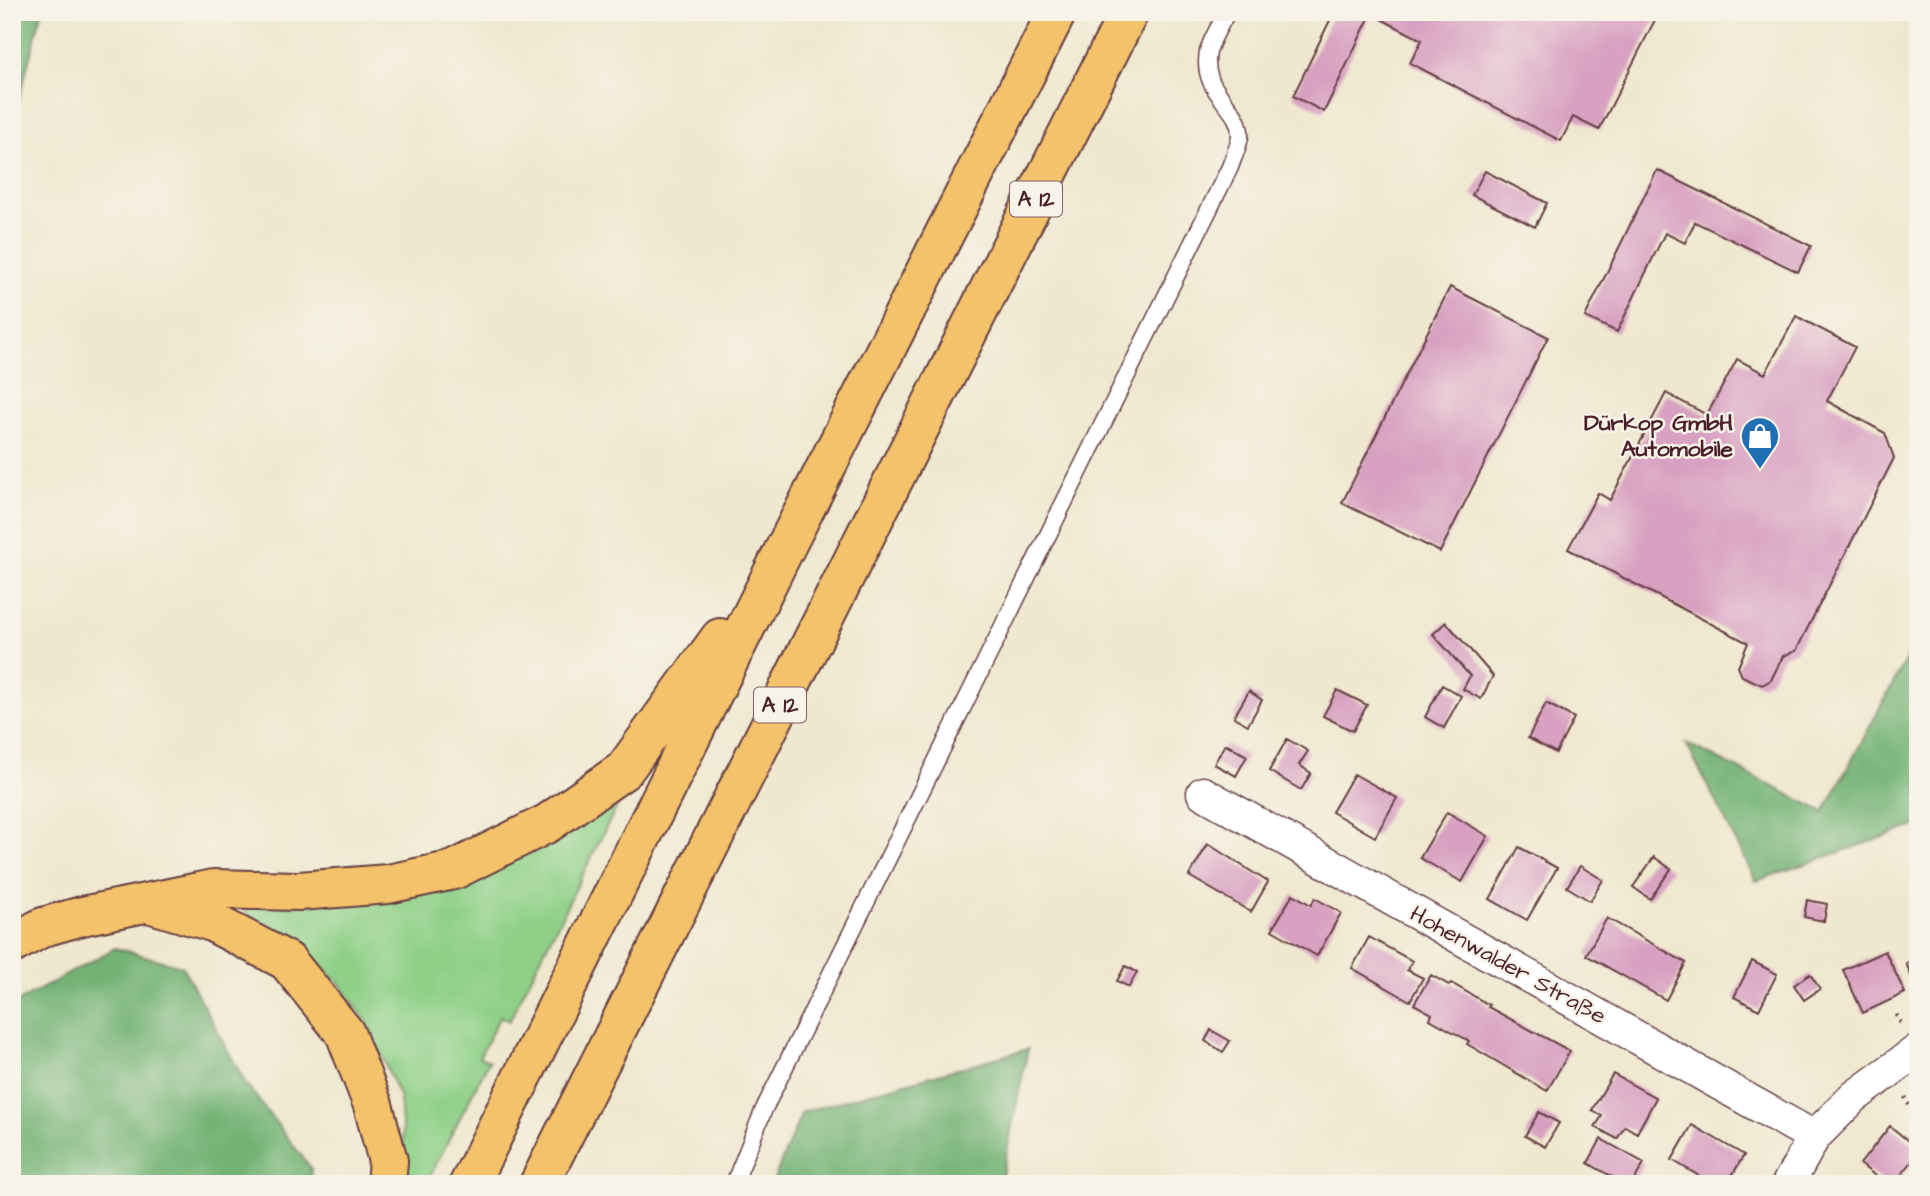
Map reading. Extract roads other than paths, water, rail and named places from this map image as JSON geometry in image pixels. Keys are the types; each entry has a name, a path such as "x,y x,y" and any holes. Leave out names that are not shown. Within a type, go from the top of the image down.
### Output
{"highway":[{"path":"469,1184 783,552 1057,12"},
{"name":"A 12","path":"539,1184 1129,12"},
{"path":"12,944 43,927 82,916 213,889 299,891 388,884 454,870 548,823 624,770 783,552"},
{"path":"146,902 212,922 287,961 345,1033 373,1105 388,1161 386,1184"},
{"path":"555,1184 619,1024"}],"street":[{"name":"Hohenwalder Straße","path":"1203,793 1814,1137"},
{"path":"1788,1184 1814,1137 1854,1097 1918,1050"}],"lane":[{"path":"734,1184 764,1109 1230,167 1240,134 1232,111 1216,93 1208,73 1208,51 1227,12"}],"place":[{"name":"Dürkop GmbH Automobile","path":"1760,470"}]}
